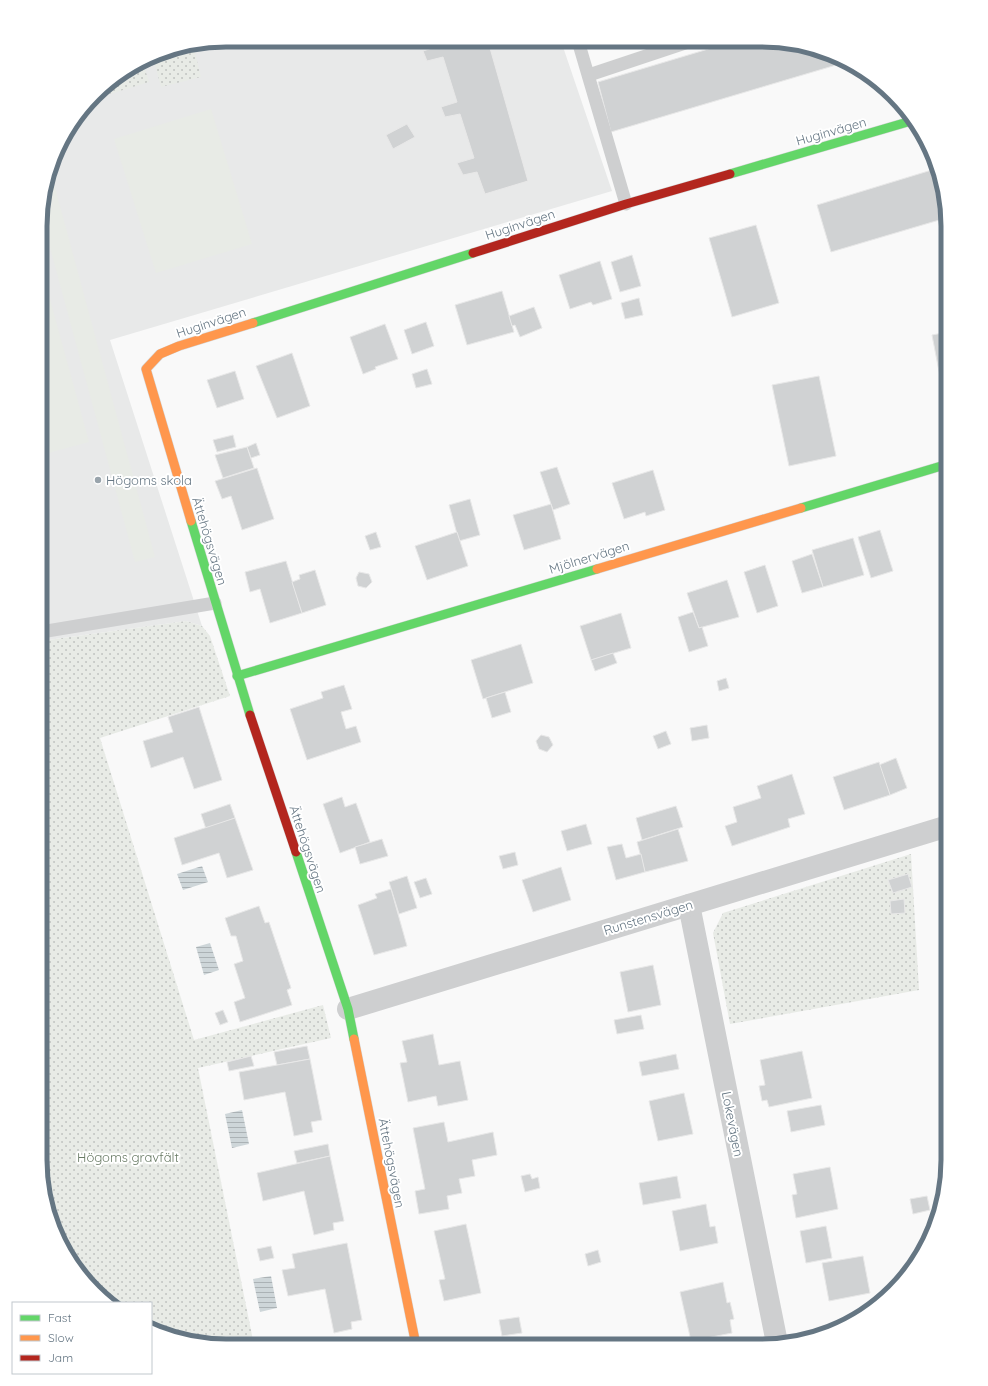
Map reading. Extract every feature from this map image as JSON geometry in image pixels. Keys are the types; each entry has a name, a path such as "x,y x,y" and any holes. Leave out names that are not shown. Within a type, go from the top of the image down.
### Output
{"street":[{"name":"Huginvägen","path":"146,369 160,354 179,346 626,204 908,122"},
{"name":"Ättehögsvägen","path":"146,369 237,676 348,1009 415,1339"},
{"name":"Mjölnervägen","path":"237,676 941,466"},
{"name":"Runstensvägen","path":"348,1009 941,828"},
{"name":"Lokevägen","path":"689,905 776,1339"}],"lane":[{"path":"580,47 626,204"},
{"path":"589,75 673,47"},
{"path":"47,631 215,603"}],"shaded area":[{"name":"Högoms skola","path":"214,47 563,47 612,191 110,340 202,626 186,621 47,640 47,214 50,191 56,168 65,147 77,126 99,99 126,77 147,65 168,56 191,50"},
{"path":"202,866 208,882 183,890 177,874"},
{"path":"210,943 219,970 204,975 196,947"},
{"path":"242,1110 249,1144 232,1148 225,1114"},
{"path":"271,1276 277,1308 260,1312 253,1279"}],"green space":[{"path":"194,50 201,77 161,87 154,62 168,56"},
{"path":"144,67 149,82 110,94 109,90 126,77"},
{"path":"211,109 252,244 156,273 114,139"},
{"path":"53,180 155,557 135,562 47,236 47,214"},
{"path":"47,288 89,442 47,453"},
{"name":"Högoms gravfält","path":"186,621 202,626 210,636 230,696 100,738 194,1040 323,1005 331,1038 198,1068 253,1339 214,1339 191,1336 168,1330 152,1323 152,1302 117,1302 99,1287 77,1260 65,1239 56,1218 50,1195 47,1172 47,640"},
{"path":"911,854 919,990 730,1024 713,933 723,913"}],"building":[{"path":"436,47 490,47 528,181 485,194 477,172 463,175 457,163 474,158 460,114 445,117 441,107 457,102 443,57 427,61 423,51"},
{"path":"715,47 774,47 797,50 820,56 839,64 611,132 598,82"},
{"path":"407,124 415,137 393,149 386,135"},
{"path":"932,170 938,191 941,219 831,252 817,205"},
{"path":"756,225 779,303 732,317 709,238"},
{"path":"632,255 641,286 620,292 611,262"},
{"path":"600,261 612,299 593,305 591,302 570,309 559,275"},
{"path":"502,291 514,332 467,345 455,305"},
{"path":"639,298 643,315 625,319 621,303"},
{"path":"534,307 542,328 520,337 515,325 512,326 509,316"},
{"path":"426,322 434,346 412,354 404,330"},
{"path":"385,324 398,359 375,367 376,369 363,374 350,337"},
{"path":"941,333 941,382 932,335"},
{"path":"292,353 310,406 277,418 256,366"},
{"path":"427,369 432,384 416,388 412,374"},
{"path":"235,371 244,399 217,408 207,380"},
{"path":"819,376 836,456 789,466 772,385"},
{"path":"233,435 236,447 217,452 213,440"},
{"path":"256,443 260,455 251,458 247,447"},
{"path":"247,447 254,468 223,478 215,455"},
{"path":"557,467 570,504 553,510 540,472"},
{"path":"257,468 274,519 242,530 231,496 222,499 215,481"},
{"path":"653,470 665,510 646,516 645,512 624,519 612,483"},
{"path":"470,499 480,535 459,541 449,505"},
{"path":"551,504 561,539 524,550 513,515"},
{"path":"880,530 893,571 871,578 858,537"},
{"path":"376,532 381,547 370,550 365,536"},
{"path":"457,532 468,566 427,580 415,546"},
{"path":"853,538 864,575 823,587 812,550"},
{"path":"812,554 823,587 802,593 792,561"},
{"path":"286,561 302,613 270,623 260,589 250,592 245,572"},
{"path":"765,565 778,606 757,613 744,572"},
{"path":"315,570 326,605 302,613 292,582 300,579 299,575"},
{"path":"359,572 369,574 372,582 366,588 358,586 356,578"},
{"path":"727,580 739,617 699,628 687,593"},
{"path":"693,612 699,628 702,627 708,646 689,652 678,617"},
{"path":"621,613 631,648 591,660 580,626"},
{"path":"521,644 533,683 483,699 471,660"},
{"path":"613,653 617,663 595,671 591,660"},
{"path":"726,678 729,688 719,691 717,681"},
{"path":"344,685 352,709 341,712 346,729 356,726 361,742 307,760 290,709 323,698 321,692"},
{"path":"505,692 511,712 492,718 486,698"},
{"path":"199,707 222,780 194,789 183,757 151,768 143,741 173,732 168,717"},
{"path":"707,725 709,738 692,741 690,728"},
{"path":"666,731 671,744 658,749 653,736"},
{"path":"541,735 549,737 553,745 547,752 539,749 536,741"},
{"path":"896,758 907,788 890,795 879,765"},
{"path":"879,762 890,795 844,810 833,777"},
{"path":"792,774 805,814 788,819 790,827 732,846 725,826 737,822 733,807 761,798 757,786"},
{"path":"342,797 345,807 356,803 370,842 340,853 323,804"},
{"path":"230,804 235,818 206,829 201,814"},
{"path":"676,806 683,827 642,840 636,818"},
{"path":"235,818 253,870 227,878 219,853 182,865 174,838"},
{"path":"586,824 592,844 567,851 561,831"},
{"path":"678,829 688,861 645,872 637,842"},
{"path":"382,839 388,856 360,864 355,847"},
{"path":"622,844 626,858 641,854 645,872 616,880 607,847"},
{"path":"515,852 518,865 503,869 499,856"},
{"path":"561,867 571,900 533,912 522,880"},
{"path":"908,874 912,887 893,893 888,880"},
{"path":"407,876 417,908 399,914 389,882"},
{"path":"426,878 432,894 420,898 414,882"},
{"path":"391,889 407,946 374,955 358,905 377,898 375,894"},
{"path":"904,899 905,913 891,914 890,901"},
{"path":"259,906 265,923 269,922 291,988 287,990 292,1005 240,1022 234,1002 245,998 234,964 243,961 236,936 231,936 225,918"},
{"path":"653,965 661,1005 628,1012 620,972"},
{"path":"223,1010 228,1022 220,1025 215,1013"},
{"path":"641,1015 644,1029 617,1034 614,1020"},
{"path":"433,1034 439,1065 460,1061 468,1100 438,1106 436,1096 408,1102 400,1063 407,1062 402,1041"},
{"path":"307,1046 310,1059 277,1065 274,1052"},
{"path":"802,1051 812,1098 769,1107 767,1100 762,1101 759,1086 765,1085 760,1060"},
{"path":"676,1054 679,1069 642,1076 639,1062"},
{"path":"251,1056 254,1066 229,1071 227,1062"},
{"path":"310,1059 322,1120 311,1122 313,1132 294,1136 285,1092 244,1100 239,1072"},
{"path":"684,1093 693,1134 658,1141 649,1101"},
{"path":"821,1105 825,1125 791,1132 787,1111"},
{"path":"444,1122 448,1142 493,1132 497,1155 472,1160 475,1176 459,1179 462,1193 447,1196 449,1209 419,1214 415,1191 425,1189 413,1128"},
{"path":"328,1144 330,1156 297,1163 294,1151"},
{"path":"330,1156 344,1221 333,1223 334,1230 314,1235 304,1191 263,1201 257,1173"},
{"path":"830,1167 838,1209 796,1218 792,1195 797,1194 793,1174"},
{"path":"530,1174 532,1179 538,1177 540,1188 525,1192 521,1176"},
{"path":"677,1176 681,1198 643,1205 639,1183"},
{"path":"927,1196 930,1210 913,1214 910,1199"},
{"path":"706,1204 710,1227 715,1226 718,1243 680,1251 672,1211"},
{"path":"466,1224 481,1293 444,1301 439,1280 445,1279 434,1231"},
{"path":"826,1226 832,1258 806,1263 800,1231"},
{"path":"347,1243 362,1320 351,1322 352,1329 334,1333 325,1289 288,1296 282,1270 295,1268 292,1254"},
{"path":"271,1246 274,1258 260,1261 257,1249"},
{"path":"598,1250 601,1262 588,1266 585,1254"},
{"path":"863,1256 870,1293 829,1301 822,1263"},
{"path":"723,1282 727,1303 730,1302 734,1319 730,1320 732,1333 701,1339 691,1339 680,1292"},
{"path":"519,1317 522,1333 502,1336 499,1320"},
{"path":"713,1337 713,1339 702,1339"}],"traffic: fast":[{"path":"730,174 908,122"},
{"path":"253,323 473,253"},
{"path":"801,508 941,466"},
{"path":"191,521 250,715"},
{"path":"237,676 597,569"},
{"path":"296,852 348,1009 354,1039"}],"traffic: slow":[{"path":"191,521 146,369 160,354 179,346 253,323"},
{"path":"597,569 801,508"},
{"path":"354,1039 415,1339"}],"traffic: jam":[{"path":"473,253 626,204 730,174"},
{"path":"250,715 296,852"}],"place":[{"name":"Högoms skola","path":"98,480"}]}
